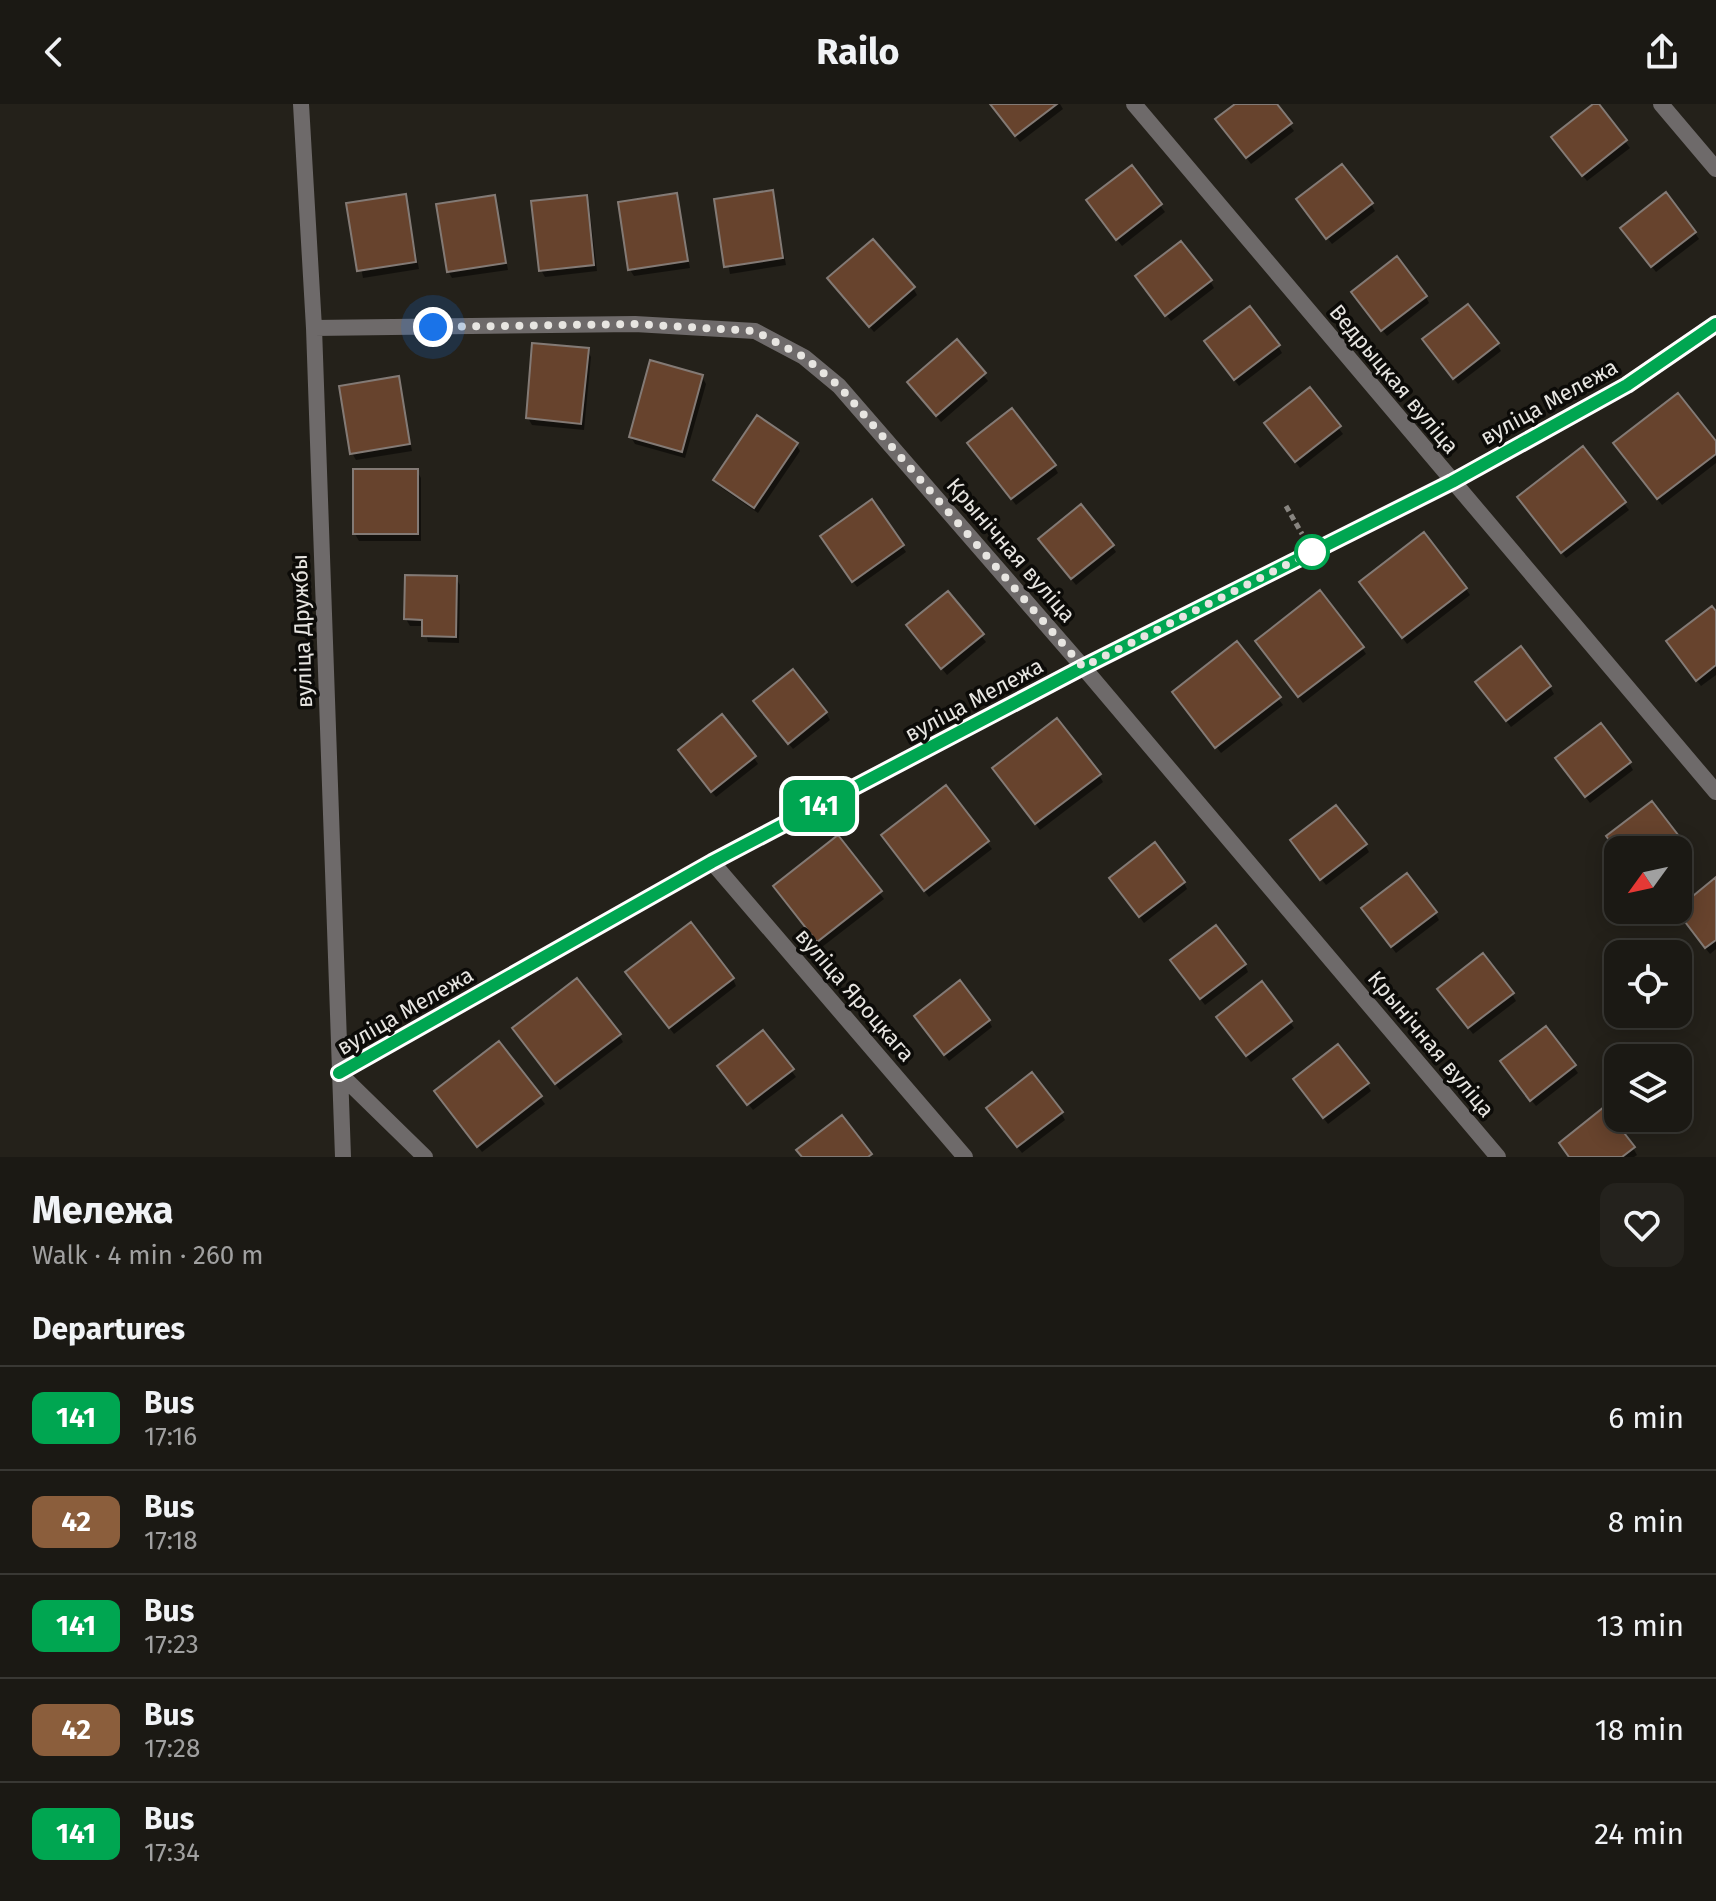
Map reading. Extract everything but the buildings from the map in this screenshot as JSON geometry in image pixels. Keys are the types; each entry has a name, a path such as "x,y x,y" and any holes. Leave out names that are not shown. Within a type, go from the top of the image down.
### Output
{"street":[{"name":"вуліца Дружбы","path":"301,104 314,328 343,1157"},
{"name":"Ведрыцкая вуліца","path":"1134,104 1716,792"},
{"path":"1661,104 1716,169"},
{"name":"Крынічная вуліца","path":"314,328 635,324 755,331 804,357 839,386 1083,667 1498,1157"},
{"name":"вуліца Мележа","path":"339,1073 712,862 1083,667 1452,482 1627,385 1716,324"},
{"name":"вуліца Яроцкага","path":"712,862 965,1157"},
{"path":"339,1073 425,1157"}],"path":[{"path":"1286,506 1312,552"}],"bus line":[{"name":"141","path":"339,1073 712,862 1083,667 1452,482 1627,385 1716,324"}],"route":[{"path":"433,327 635,324 755,331 804,357 839,386 1083,667 1312,552"}]}
